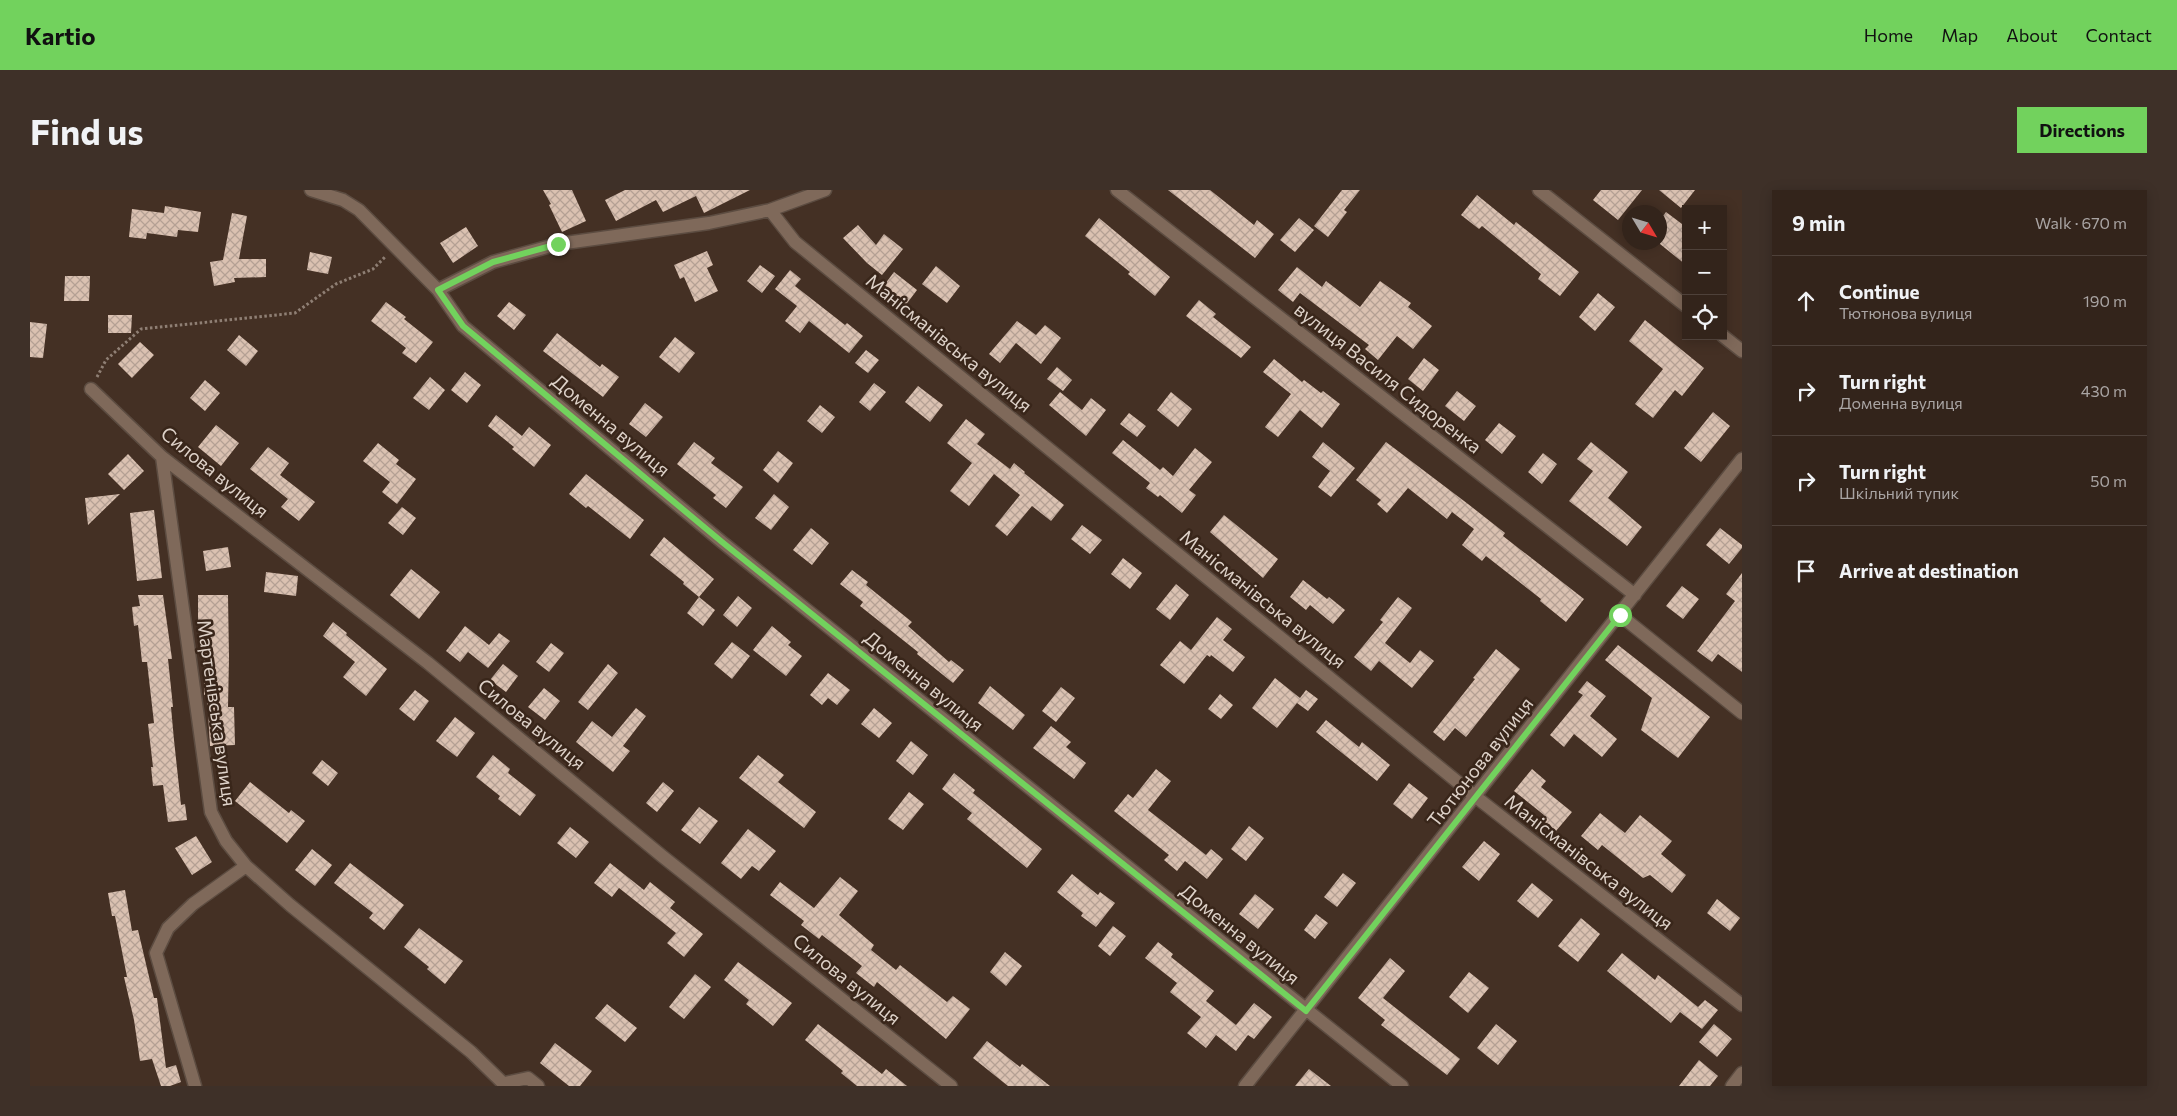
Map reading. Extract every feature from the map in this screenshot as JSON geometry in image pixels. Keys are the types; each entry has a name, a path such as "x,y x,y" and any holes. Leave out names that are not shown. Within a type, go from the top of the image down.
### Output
{"street":[{"name":"Доменна вулиця","path":"311,190 343,200 359,210 438,290 463,326 722,542 1402,1086"},
{"path":"438,290 493,262 558,244 709,224 770,210 825,190"},
{"name":"вулиця Василя Сидоренка","path":"1118,190 1635,595"},
{"path":"1540,190 1682,303"},
{"name":"Манісманівська вулиця","path":"770,210 795,242 1476,797 1742,1005"},
{"path":"1727,339 1742,351"},
{"name":"Силова вулиця","path":"91,389 162,457 428,663 662,856 951,1086"},
{"name":"Мартенівська вулиця","path":"162,457 210,812 226,841 246,866 290,905 471,1052 506,1085"},
{"name":"Тютюнова вулиця","path":"1245,1086 1476,797 1742,459"},
{"path":"1620,615 1742,713"},
{"path":"196,1086 156,953 168,928 193,904 246,866"},
{"path":"1732,1086 1742,1074"},
{"path":"506,1085 528,1078 538,1086"}],"path":[{"path":"91,389 106,360 141,330 295,313 336,284 373,269 396,246"}],"building":[{"path":"543,190 572,190 586,221 562,232 549,205 551,204"},
{"path":"625,190 750,190 704,213 696,196 663,212 656,200 616,221 605,200"},
{"path":"1168,190 1210,190 1254,225 1257,220 1274,234 1255,258"},
{"path":"1342,190 1360,190 1344,210 1347,212 1328,237 1314,226"},
{"path":"1601,190 1642,190 1630,205 1622,205 1622,215 1618,220 1593,200"},
{"path":"1659,190 1695,190 1681,208"},
{"path":"1477,195 1514,225 1516,222 1579,272 1560,296 1538,279 1541,274 1482,226 1479,229 1461,215"},
{"path":"165,206 201,212 198,232 178,230 177,237 147,233 146,239 129,237 132,209 164,213"},
{"path":"232,213 247,216 239,259 266,259 266,277 234,278 235,282 214,286 210,262 223,260"},
{"path":"1667,213 1682,224 1682,262 1667,250"},
{"path":"1099,218 1170,277 1155,296 1128,274 1130,272 1085,236"},
{"path":"1299,218 1314,230 1295,252 1280,240"},
{"path":"858,225 876,245 884,234 903,249 882,275 867,263 843,238"},
{"path":"466,227 478,246 453,263 440,243"},
{"path":"707,251 713,265 707,268 718,291 695,302 684,277 680,279 674,265"},
{"path":"310,252 332,257 328,274 307,270"},
{"path":"760,265 775,276 762,293 747,281"},
{"path":"936,266 960,286 947,303 922,284"},
{"path":"1297,267 1322,287 1326,281 1360,307 1380,281 1411,303 1408,307 1432,326 1413,349 1397,336 1378,360 1365,349 1369,345 1300,293 1293,302 1278,290"},
{"path":"790,270 801,279 795,286 845,325 847,323 863,336 849,353 809,321 800,333 785,321 797,306 775,289"},
{"path":"894,272 917,290 905,306 882,288"},
{"path":"65,276 90,276 89,301 64,301"},
{"path":"1598,293 1615,307 1595,331 1579,317"},
{"path":"1199,300 1216,314 1213,317 1251,347 1241,358 1186,316"},
{"path":"386,302 406,317 404,319 433,342 416,363 402,353 406,348 371,321"},
{"path":"509,302 526,315 514,330 497,316"},
{"path":"108,315 132,315 131,333 108,333"},
{"path":"1645,320 1704,368 1682,396 1675,390 1653,418 1635,404 1663,369 1629,341"},
{"path":"1017,321 1036,335 1045,325 1061,338 1041,364 1016,343 1000,363 989,354"},
{"path":"30,322 47,324 43,358 30,357"},
{"path":"557,333 600,367 602,364 619,377 603,397 543,351"},
{"path":"239,335 258,351 246,366 227,350"},
{"path":"675,337 695,353 679,373 659,357"},
{"path":"140,342 154,355 132,378 118,364"},
{"path":"866,350 879,360 868,373 855,363"},
{"path":"1424,358 1439,370 1423,391 1408,379"},
{"path":"1274,359 1302,382 1304,380 1321,393 1323,391 1340,404 1322,428 1300,410 1278,437 1265,427 1291,394 1263,372"},
{"path":"1057,367 1072,380 1063,391 1047,379"},
{"path":"465,372 481,385 467,403 451,390"},
{"path":"430,377 445,390 429,410 413,398"},
{"path":"205,380 220,393 205,411 190,398"},
{"path":"874,383 886,392 870,411 859,402"},
{"path":"918,386 943,405 930,422 905,402"},
{"path":"1457,391 1476,406 1464,421 1445,406"},
{"path":"1060,392 1082,410 1091,398 1106,410 1086,436 1049,405"},
{"path":"1171,392 1192,409 1178,427 1157,410"},
{"path":"645,403 663,417 646,437 629,424"},
{"path":"820,405 835,417 822,433 807,421"},
{"path":"1713,412 1730,426 1701,462 1684,448"},
{"path":"1129,413 1146,426 1137,437 1120,424"},
{"path":"496,415 522,436 529,427 551,445 534,467 512,449 514,447 488,426"},
{"path":"966,419 985,434 977,444 1010,469 1014,463 1064,505 1051,521 1032,506 1007,536 995,526 1020,495 994,474 969,506 950,491 972,463 947,443"},
{"path":"1499,423 1516,436 1502,454 1485,440"},
{"path":"216,425 239,443 221,466 198,447"},
{"path":"1123,440 1160,470 1163,467 1173,476 1195,448 1212,462 1189,490 1196,495 1182,513 1160,495 1158,497 1146,488 1150,483 1112,453"},
{"path":"694,442 715,458 711,463 743,487 726,508 713,498 716,495 677,464"},
{"path":"1323,442 1355,468 1331,497 1318,487 1330,471 1312,457"},
{"path":"1386,442 1505,533 1503,536 1584,599 1566,622 1540,601 1541,599 1486,556 1482,561 1462,545 1474,529 1452,512 1447,519 1408,488 1387,513 1377,504 1381,500 1356,480"},
{"path":"1591,442 1628,472 1608,498 1642,527 1627,546 1569,501 1593,471 1577,459"},
{"path":"378,443 399,460 396,464 416,479 397,504 382,492 390,482 363,461"},
{"path":"268,447 289,463 280,475 315,502 299,521 281,507 288,499 250,469"},
{"path":"778,451 793,463 778,483 763,470"},
{"path":"1543,453 1557,464 1542,484 1528,472"},
{"path":"128,454 144,471 124,490 108,474"},
{"path":"586,474 644,520 630,539 588,506 586,508 569,494"},
{"path":"120,494 88,525 85,498"},
{"path":"774,494 789,507 771,530 755,518"},
{"path":"402,507 416,518 403,535 388,523"},
{"path":"154,510 162,578 137,581 130,513"},
{"path":"1224,515 1278,559 1263,578 1210,532"},
{"path":"1082,525 1102,540 1090,554 1071,539"},
{"path":"811,528 829,543 812,565 793,550"},
{"path":"1720,528 1742,545 1742,548 1729,564 1706,545"},
{"path":"664,537 714,579 699,597 683,584 684,582 650,555"},
{"path":"228,547 231,567 206,571 203,551"},
{"path":"1123,558 1142,573 1130,589 1111,574"},
{"path":"411,569 440,592 419,619 390,595"},
{"path":"852,570 868,582 866,585 912,622 908,626 949,662 951,660 964,670 953,683 917,654 918,652 860,606 863,602 840,584"},
{"path":"266,572 298,576 296,596 264,592"},
{"path":"1742,573 1742,672 1718,654 1712,662 1697,651 1735,601 1726,594"},
{"path":"1303,580 1327,599 1329,597 1345,610 1333,624 1310,605 1306,610 1290,597"},
{"path":"1176,584 1189,595 1170,620 1156,609"},
{"path":"1682,586 1699,599 1683,619 1666,606"},
{"path":"138,595 163,595 172,659 168,659 174,740 181,805 185,804 187,820 168,822 163,785 153,786 151,767 153,767 148,724 154,723 147,662 142,662 138,625 134,626 132,607 140,606"},
{"path":"198,595 228,595 228,707 234,707 235,745 210,746 207,695 204,695 204,659 202,659 200,621 198,621"},
{"path":"738,596 752,608 737,627 723,615"},
{"path":"699,597 715,610 703,626 687,613"},
{"path":"1398,597 1412,608 1385,643 1410,663 1420,650 1434,661 1412,688 1379,661 1371,671 1354,657 1383,622 1380,620"},
{"path":"1217,617 1232,629 1223,640 1245,657 1233,672 1211,655 1210,657 1207,655 1184,684 1160,665 1180,641 1191,650"},
{"path":"333,622 387,669 366,696 343,677 355,662 323,636"},
{"path":"465,626 489,645 499,633 510,641 488,668 468,652 460,662 446,651"},
{"path":"772,626 791,642 788,645 802,656 786,676 753,650"},
{"path":"732,642 750,656 732,679 714,664"},
{"path":"551,643 564,653 549,672 536,662"},
{"path":"1618,645 1710,717 1678,758 1641,730 1652,698 1605,660"},
{"path":"1496,649 1520,669 1466,737 1455,728 1444,741 1433,732"},
{"path":"503,664 518,676 506,692 490,680"},
{"path":"608,664 618,673 588,710 578,702"},
{"path":"828,673 850,690 837,705 828,698 822,705 810,695"},
{"path":"1275,678 1300,698 1306,690 1318,699 1308,711 1297,703 1277,728 1252,708"},
{"path":"1587,681 1606,696 1590,716 1617,739 1602,757 1574,734 1564,747 1550,735 1583,695 1578,692"},
{"path":"990,686 1025,715 1013,730 978,703"},
{"path":"1061,687 1075,698 1056,722 1042,711"},
{"path":"544,688 560,701 545,720 528,707"},
{"path":"415,690 429,701 414,721 399,709"},
{"path":"1220,694 1233,705 1221,719 1208,709"},
{"path":"636,708 646,716 623,746 630,751 613,772 576,742 592,721 612,737"},
{"path":"874,708 892,723 879,738 861,724"},
{"path":"455,717 475,733 457,757 436,741"},
{"path":"1326,720 1359,747 1362,742 1390,765 1377,781 1316,732"},
{"path":"1051,726 1071,742 1066,747 1086,763 1074,779 1033,748"},
{"path":"911,741 928,755 913,775 896,761"},
{"path":"493,755 510,769 508,773 536,795 520,816 498,799 500,796 476,777"},
{"path":"758,755 784,775 778,782 816,812 804,828 739,778"},
{"path":"322,760 338,773 328,786 312,773"},
{"path":"1156,769 1171,781 1148,810 1206,855 1211,849 1223,859 1207,879 1185,861 1177,871 1164,860 1169,855 1114,811 1128,794 1133,798"},
{"path":"1532,769 1546,781 1541,787 1572,812 1556,831 1541,819 1544,815 1514,791"},
{"path":"954,773 975,790 973,793 1042,849 1027,868 967,819 972,813 942,789"},
{"path":"250,782 289,813 291,810 305,821 287,843 235,801"},
{"path":"663,782 674,791 657,812 646,803"},
{"path":"1409,783 1428,798 1412,819 1393,804"},
{"path":"909,792 924,804 903,830 888,819"},
{"path":"699,807 718,821 700,844 681,830"},
{"path":"1600,813 1625,833 1640,815 1672,841 1661,854 1686,875 1672,893 1650,875 1643,878 1602,845 1598,850 1581,836"},
{"path":"1249,826 1264,838 1246,861 1231,849"},
{"path":"570,827 589,842 576,858 557,843"},
{"path":"748,829 776,851 759,871 752,866 741,879 721,863"},
{"path":"196,836 212,862 192,875 175,848"},
{"path":"1484,841 1500,854 1479,881 1462,867"},
{"path":"312,849 332,865 315,886 295,870"},
{"path":"350,863 404,905 384,930 369,918 373,913 334,883"},
{"path":"610,863 644,890 650,882 675,902 670,908 703,934 684,957 667,943 676,933 619,888 612,897 594,883"},
{"path":"1343,873 1356,883 1337,907 1324,897"},
{"path":"1072,874 1098,895 1100,892 1115,903 1096,927 1081,916 1083,913 1057,892"},
{"path":"840,877 858,891 839,915 874,945 871,950 896,970 900,965 947,1002 953,996 970,1009 946,1039 877,982 874,987 856,973 862,966 822,935 819,939 801,925 804,921 770,895 780,882 814,908"},
{"path":"1532,883 1553,900 1538,918 1517,901"},
{"path":"125,890 132,931 138,930 154,998 157,998 166,1068 176,1065 181,1082 170,1086 161,1086 152,1059 140,1061 134,1020 124,977 127,977 115,916 112,916 108,893"},
{"path":"1255,894 1274,909 1258,929 1239,914"},
{"path":"1717,899 1740,918 1730,931 1707,913"},
{"path":"1316,914 1328,923 1315,939 1304,930"},
{"path":"1581,918 1600,934 1578,962 1558,946"},
{"path":"1113,926 1126,936 1110,956 1098,946"},
{"path":"419,928 463,961 445,984 427,969 429,967 404,947"},
{"path":"1158,942 1173,954 1171,957 1214,991 1206,1001 1236,1025 1254,1003 1272,1017 1254,1039 1248,1035 1236,1051 1216,1035 1206,1048 1187,1033 1201,1017 1170,992 1177,983 1145,958"},
{"path":"1005,952 1022,966 1006,986 990,972"},
{"path":"1622,953 1655,980 1658,975 1698,1007 1705,1000 1718,1010 1702,1029 1680,1012 1671,1023 1607,971"},
{"path":"1390,958 1405,971 1383,998 1460,1059 1447,1075 1381,1025 1385,1020 1358,998"},
{"path":"738,962 792,1003 773,1026 746,1004 749,1000 724,980"},
{"path":"1469,972 1489,988 1468,1013 1449,997"},
{"path":"695,974 711,987 684,1019 669,1007"},
{"path":"607,1004 637,1028 625,1042 595,1018"},
{"path":"818,1024 882,1074 886,1069 907,1086 857,1086 841,1073 843,1071 805,1040"},
{"path":"1496,1024 1517,1041 1498,1065 1477,1048"},
{"path":"1714,1024 1732,1039 1717,1057 1699,1042"},
{"path":"987,1041 1020,1067 1022,1064 1050,1086 1008,1086 973,1058"},
{"path":"555,1043 592,1071 580,1086 569,1086 540,1063"},
{"path":"1699,1060 1718,1076 1710,1086 1679,1086"},
{"path":"1309,1069 1331,1086 1295,1086"}],"route":[{"path":"558,244 493,262 438,290 463,326 722,542 1306,1011 1620,615"}]}
